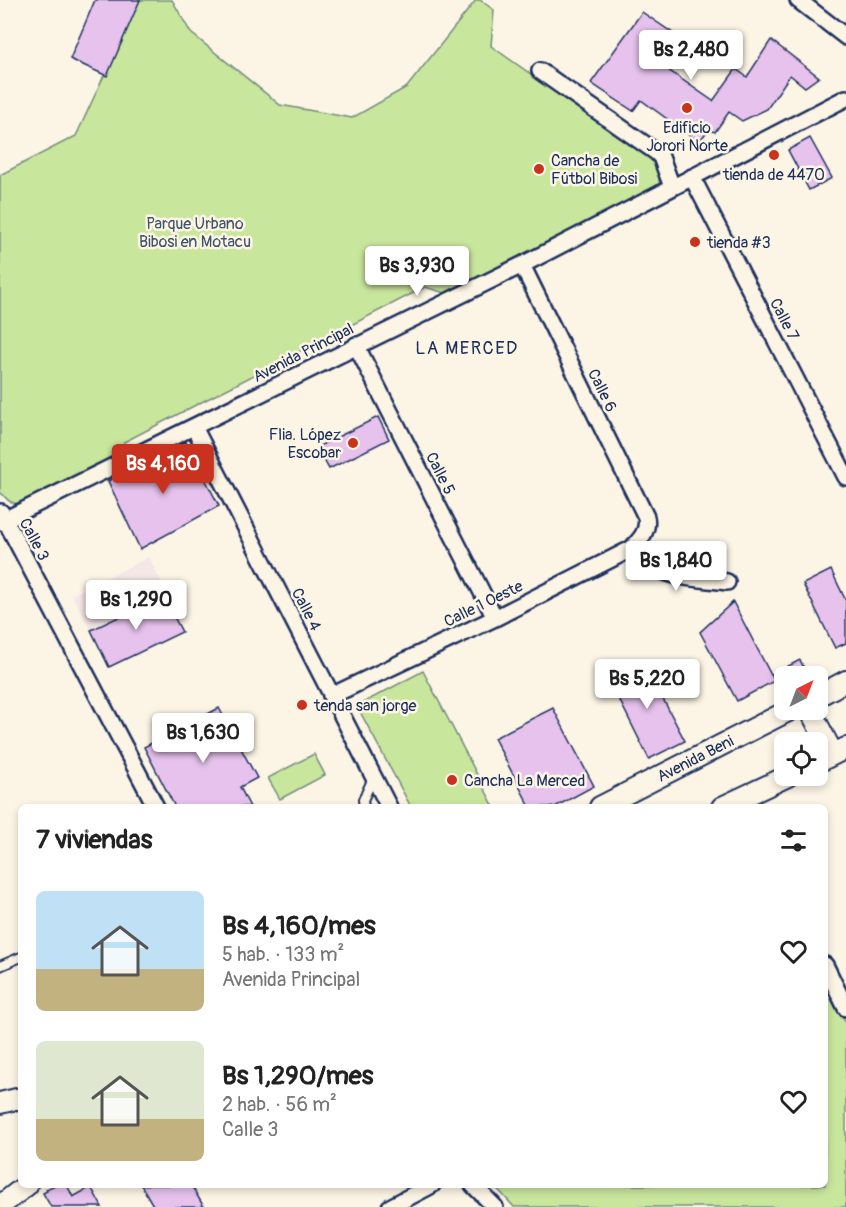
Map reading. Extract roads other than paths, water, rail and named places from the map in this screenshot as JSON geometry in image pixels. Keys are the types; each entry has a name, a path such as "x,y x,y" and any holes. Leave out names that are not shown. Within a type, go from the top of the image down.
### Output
{"street":[{"path":"798,0 846,37"},
{"path":"540,71 656,152 661,157 672,187"},
{"name":"Avenida Principal","path":"2,517 194,427 522,264 846,98"},
{"name":"Calle 7","path":"692,177 846,477"},
{"name":"Calle 6","path":"522,264 645,517 647,524 644,532"},
{"name":"Calle 5","path":"356,345 495,618"},
{"name":"Calle 4","path":"194,427 387,804"},
{"name":"Calle 3","path":"2,517 154,804"},
{"name":"Calle 1 Oeste","path":"331,696 495,618 631,549 644,532"},
{"path":"631,549 641,560 664,573 727,582"},
{"path":"828,691 846,681"},
{"name":"Avenida Beni","path":"606,804 774,718"},
{"path":"815,720 832,755"},
{"path":"747,802 774,785"},
{"path":"828,969 841,985 846,1008"},
{"path":"0,1103 18,1099"},
{"path":"0,1206 23,1188"},
{"path":"390,1207 426,1188"},
{"path":"477,1188 495,1207"}],"lane":[{"path":"364,804 363,800 373,777"},
{"path":"0,966 18,958"}],"place":[{"name":"Edificio Jorori Norte","path":"687,108"},
{"name":"tienda de 4470","path":"774,155"},
{"name":"Cancha de Fútbol Bibosi","path":"539,169"},
{"name":"tienda #3","path":"695,242"},
{"name":"Flia. López Escobar","path":"353,443"},
{"name":"tenda san jorge","path":"302,705"},
{"name":"Cancha La Merced","path":"452,780"}],"district":[{"name":"LA MERCED","path":"467,348"}],"park label":[{"name":"Parque Urbano Bibosi en Motacu","path":"195,232"}]}
